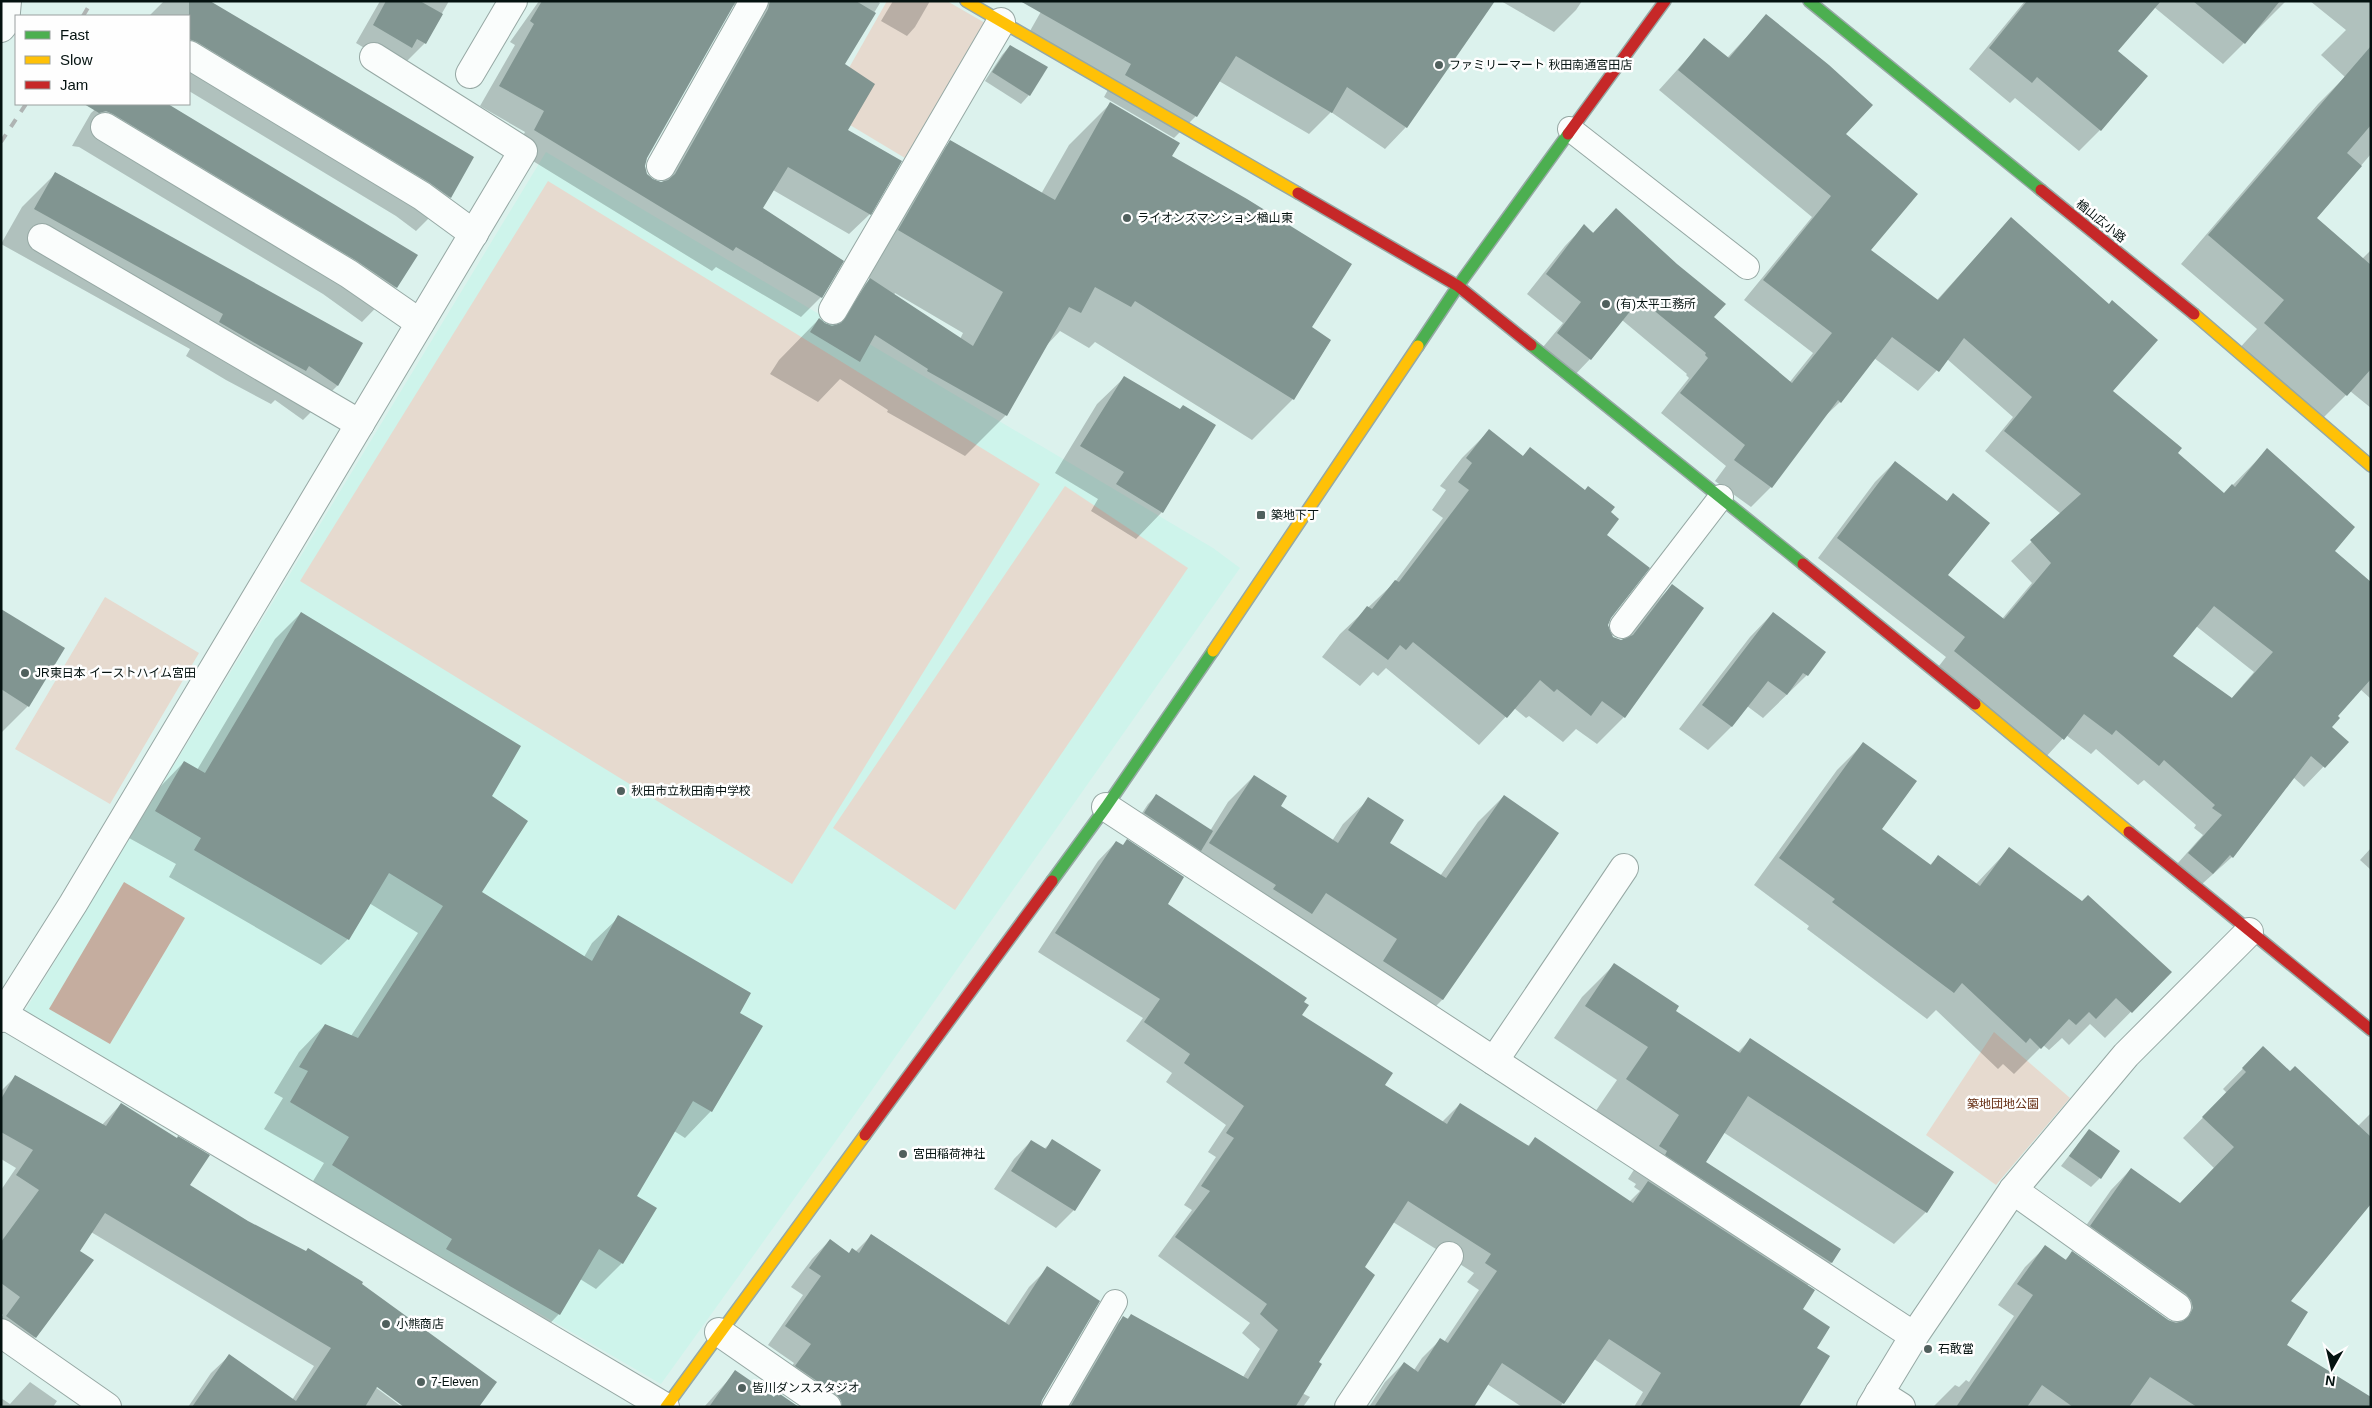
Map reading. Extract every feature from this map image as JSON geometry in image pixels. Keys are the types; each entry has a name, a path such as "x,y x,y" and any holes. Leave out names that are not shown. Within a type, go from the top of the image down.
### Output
{"street":[{"path":"1,28 5,23 8,1"},
{"path":"470,74 513,1"},
{"path":"661,166 754,1"},
{"path":"374,57 523,151 3,1016 665,1407 1106,807 1458,286 1665,1"},
{"name":"楢山広小路","path":"1809,1 2194,314 2371,466"},
{"path":"832,310 988,10 1458,286 1925,663 2249,932 2371,1030"},
{"path":"190,56 422,196 474,234"},
{"path":"105,127 349,274 420,323"},
{"path":"42,238 360,424"},
{"path":"1106,807 1914,1336"},
{"path":"1494,1061 1624,868"},
{"path":"1884,1402 1914,1336 2013,1190 2126,1055 2249,932"},
{"path":"2013,1190 2177,1307"},
{"path":"1349,1407 1449,1256"},
{"path":"719,1332 827,1407"},
{"path":"1,1333 107,1407"}],"lane":[{"path":"1570,130 1747,267"},
{"path":"1622,626 1721,498"},
{"path":"1054,1407 1115,1302"}],"shaded area":[{"name":"秋田市立秋田南中学校","path":"546,152 1213,548 1240,568 843,1131 661,1384 23,1014"},
{"path":"124,882 185,918 110,1044 49,1009"}],"green space":[{"path":"887,1 947,1 985,23 905,158 825,110"},
{"path":"548,181 1040,484 792,884 300,581"},
{"path":"1065,486 1188,568 955,910 833,828"},
{"path":"105,597 199,653 110,804 15,749"},
{"name":"築地団地公園","path":"1994,1032 2070,1098 1996,1185 1926,1135"}],"building":[{"path":"189,1 210,1 474,157 451,198 430,183 190,39"},
{"path":"386,1 420,1 443,14 426,44 417,39 412,48 373,25"},
{"path":"542,1 736,1 647,158 645,166 647,174 661,182 668,180 675,174 768,9 770,1 856,1 876,13 845,64 875,84 848,130 902,161 871,215 788,167 763,208 844,261 822,298 736,247 733,251 534,130 544,111 499,86 534,24 530,21"},
{"path":"1020,1 1495,1 1407,128 1347,87 1332,113 1236,56 1197,117 1125,75 1131,64"},
{"path":"2027,1 2161,1 2118,51 2148,76 2101,131 2037,77 2032,83 1989,48"},
{"path":"2193,1 2280,1 2245,44"},
{"path":"1766,14 1829,65 1873,105 1846,134 1918,194 1871,250 1938,300 2011,217 2109,304 2112,300 2158,340 2113,391 2182,448 2178,453 2224,493 2232,484 2235,487 2267,448 2355,527 2335,551 2371,582 2371,679 2338,716 2340,718 2332,727 2349,742 2325,768 2311,756 2233,858 2230,855 2213,874 2188,853 2222,815 2212,808 2215,805 2164,760 2159,766 2116,730 2112,735 2084,714 2064,740 1954,651 1965,637 1837,538 1895,461 1947,501 1953,493 1990,523 1948,575 2004,619 2051,563 2030,540 2081,494 2004,431 2032,397 1964,338 1939,372 1892,337 1841,403 1838,400 1772,488 1734,460 1745,445 1680,393 1708,358 1705,355 1706,353 1640,299 1591,360 1557,333 1581,302 1546,274 1584,224 1593,233 1616,208 1677,264 1726,304 1714,317 1792,383 1832,333 1763,280 1831,196 1678,70 1704,38 1729,58","holes":["2214,606 2273,652 2232,698 2173,656"]},
{"path":"1010,45 1048,67 1030,96 992,72"},
{"path":"2371,46 2371,125 2347,153 2362,166 2317,218 2371,265 2371,369 2347,396 2264,323 2284,300 2208,235"},
{"path":"1110,102 1180,143 1172,156 1247,199 1352,264 1312,327 1331,340 1294,400 1135,301 1131,307 1095,287 1081,313 1069,307 1007,416 927,371 928,369 875,335 860,362 810,332 819,318 832,326 841,323 870,278 973,346 1003,292 898,230 950,140 1055,200"},
{"path":"86,105 170,105 418,255 397,288 357,261 113,114 106,111 99,113"},
{"path":"55,172 363,343 338,386 309,366 306,371 260,346 219,322 223,314 34,209"},
{"path":"1124,376 1180,409 1183,405 1216,425 1163,513 1116,484 1124,472 1080,446"},
{"path":"1489,429 1523,456 1530,447 1585,490 1588,486 1615,507 1611,512 1619,519 1607,535 1650,568 1611,618 1608,625 1613,637 1621,640 1633,635 1672,584 1704,608 1625,718 1602,701 1591,716 1557,689 1554,692 1540,680 1507,718 1413,642 1406,650 1400,645 1388,660 1348,630 1367,606 1372,609 1395,580 1399,582 1469,490 1458,482 1472,463 1466,458"},
{"name":"JR東日本 イーストハイム宮田","path":"1,609 65,648 29,707 1,689"},
{"path":"301,612 521,746 492,796 528,821 482,892 592,961 618,915 751,993 740,1013 763,1026 712,1112 693,1101 637,1196 657,1208 623,1264 599,1249 560,1315 446,1249 452,1239 332,1165 349,1137 290,1102 308,1071 299,1067 325,1024 358,1038 443,906 389,873 349,940 194,850 201,838 155,811 184,761 205,773"},
{"path":"1773,612 1826,652 1808,676 1803,673 1787,695 1768,681 1732,727 1702,705"},
{"path":"1863,742 1917,781 1882,829 1931,865 1938,855 1980,886 2009,847 2082,901 2088,895 2172,972 2132,1013 2116,998 2096,1019 2089,1012 2076,1025 2069,1019 2041,1049 2030,1038 2026,1043 1962,983 1954,993 1832,902 1835,899 1779,858"},
{"path":"1254,775 1287,796 1281,806 1338,843 1368,797 1404,820 1390,843 1446,878 1504,795 1559,833 1443,1000 1383,961 1397,939 1326,893 1312,914 1273,889 1276,885 1209,843"},
{"path":"1156,794 1213,831 1201,851 1144,813"},
{"path":"1127,839 1184,877 1168,904 1307,998 1304,1002 1309,1005 1302,1015 1393,1073 1385,1085 1447,1124 1460,1103 1529,1146 1535,1137 1633,1203 1648,1181 1815,1290 1803,1309 1830,1327 1817,1348 1830,1356 1799,1407 1640,1407 1661,1373 1609,1339 1564,1404 1502,1363 1474,1407 1374,1407 1404,1362 1418,1372 1440,1338 1448,1343 1497,1271 1485,1263 1491,1254 1408,1201 1365,1267 1375,1275 1319,1362 1322,1364 1296,1406 1298,1407 1070,1407 1123,1316 1128,1319 1131,1314 1248,1379 1278,1330 1260,1314 1267,1304 1175,1237 1210,1191 1201,1186 1234,1138 1226,1133 1244,1106 1184,1063 1190,1054 1144,1022 1160,999 1055,933 1116,841 1123,845"},
{"path":"1614,963 1679,1006 1676,1011 1740,1053 1750,1038 1954,1172 1927,1213 1748,1096 1706,1162 1841,1249 1832,1263 1665,1155 1667,1151 1659,1146 1679,1115 1626,1079 1648,1047 1585,1006"},
{"path":"2263,1046 2290,1071 2295,1066 2371,1137 2371,1204 2291,1301 2308,1312 2287,1345 2371,1397 2371,1407 2197,1407 2150,1377 2129,1407 2073,1407 2042,1385 2027,1407 1956,1407 2033,1295 2017,1284 2045,1245 2066,1260 2072,1251 2168,1320 2176,1323 2183,1321 2189,1316 2193,1308 2191,1300 2186,1294 2090,1226 2131,1168 2180,1203 2234,1147 2202,1117 2246,1072 2242,1068"},
{"path":"15,1075 106,1126 121,1103 177,1138 178,1136 210,1155 190,1185 248,1221 306,1251 308,1248 363,1282 362,1284 497,1382 479,1407 404,1407 377,1387 365,1407 192,1407 229,1354 296,1401 331,1348 105,1213 80,1251 94,1260 36,1338 6,1316 20,1297 1,1283 1,1242 39,1190 16,1175 33,1150 1,1132 1,1099"},
{"path":"2089,1129 2120,1151 2101,1179 2069,1156"},
{"path":"1052,1139 1101,1170 1075,1211 1011,1171 1031,1140 1046,1149"},
{"path":"871,1234 1009,1325 1047,1266 1100,1301 1042,1400 1040,1407 842,1407 841,1400 836,1394 795,1366 811,1344 785,1326 821,1276 809,1268 830,1239 849,1253 852,1248 859,1253"},
{"name":"皆川ダンススタジオ","path":"735,1370 774,1397 777,1392 799,1407 709,1407"}],"railway":[{"path":"84,15 92,1"},
{"path":"1,142 25,105"}],"traffic: fast":[{"path":"1809,1 2041,190"},
{"path":"1418,346 1458,286 1568,134"},
{"path":"1531,345 1803,564"},
{"path":"1052,881 1106,807 1213,651"}],"traffic: slow":[{"path":"966,1 1298,193"},
{"path":"2194,314 2371,466"},
{"path":"1213,651 1418,346"},
{"path":"1975,704 2129,832"},
{"path":"666,1407 865,1135"}],"traffic: jam":[{"path":"1568,134 1665,1"},
{"path":"2041,190 2194,314"},
{"path":"1298,193 1458,286 1531,345"},
{"path":"1803,564 1975,704"},
{"path":"2129,832 2371,1030"},
{"path":"865,1135 1052,881"}],"place":[{"name":"ファミリーマート 秋田南通宮田店","path":"1439,65"},
{"name":"ライオンズマンション楢山東","path":"1127,218"},
{"name":"(有)太平工務所","path":"1606,304"},
{"name":"築地下丁","path":"1261,515"},
{"name":"JR東日本 イーストハイム宮田","path":"25,673"},
{"name":"秋田市立秋田南中学校","path":"621,791"},
{"name":"宮田稲荷神社","path":"903,1154"},
{"name":"小熊商店","path":"386,1324"},
{"name":"石敢當","path":"1928,1349"},
{"name":"7-Eleven","path":"421,1382"},
{"name":"皆川ダンススタジオ","path":"742,1388"}]}
